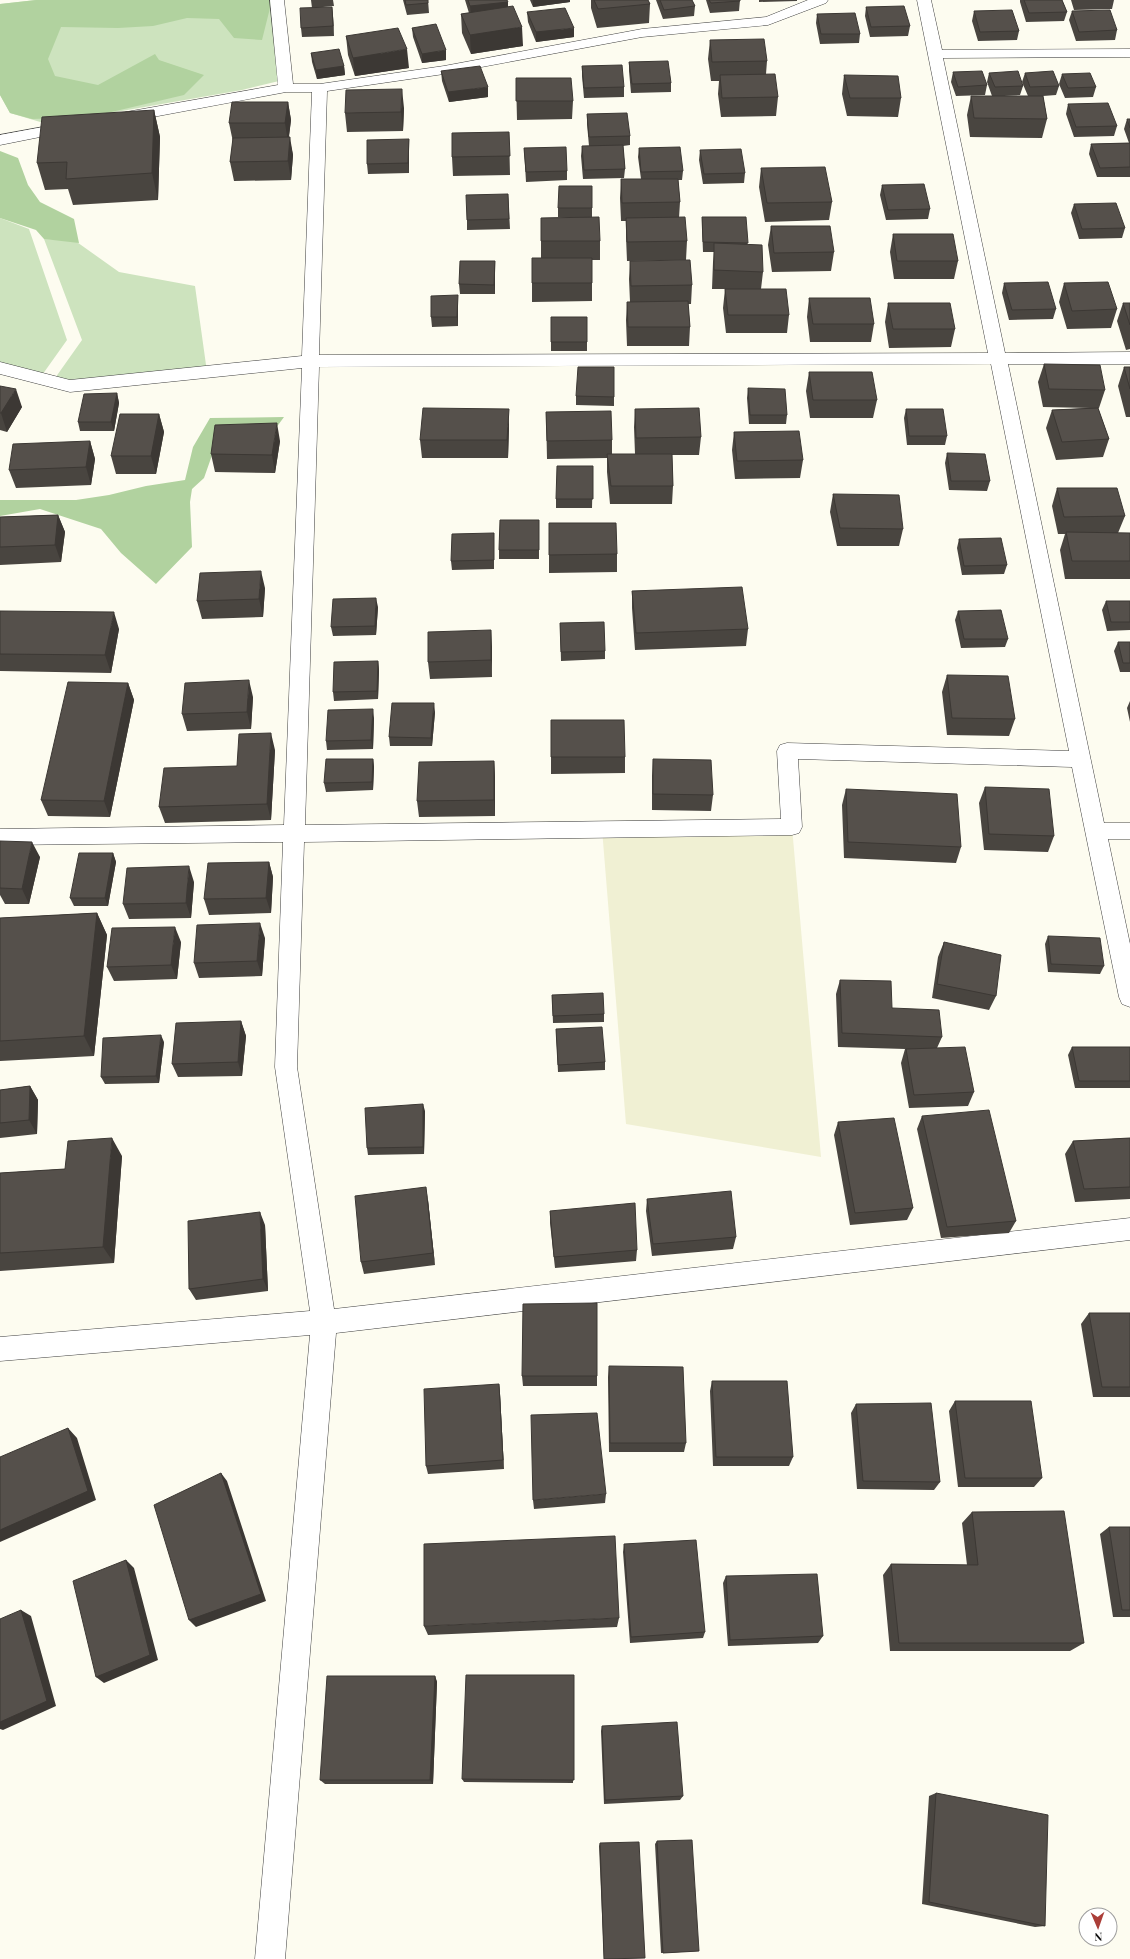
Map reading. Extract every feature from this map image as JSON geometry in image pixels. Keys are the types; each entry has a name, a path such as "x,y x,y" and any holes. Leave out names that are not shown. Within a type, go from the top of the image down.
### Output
{"street":[{"path":"277,0 286,88"},
{"path":"108,120 286,88 320,88 444,70 642,33 768,21 821,0"},
{"path":"924,0 1130,997"},
{"path":"936,54 1130,54"},
{"path":"270,1959 324,1322 286,1067 320,88"},
{"path":"0,140 85,124"},
{"path":"0,368 70,386 310,361 1130,358"},
{"path":"0,837 792,827 787,751 1081,759"},
{"path":"1096,831 1130,831"},
{"path":"0,1349 324,1322 1130,1230"}],"green space":[{"path":"36,0 276,0 279,81 242,90 47,124 10,113 0,95 0,4"},
{"path":"36,0 272,0 262,40 234,38 219,19 187,18 153,26 118,28 61,27 48,59 55,76 98,85 155,54 159,60 204,75 184,95 90,117 32,119 10,113 0,95 0,4"},
{"path":"0,151 18,158 28,185 40,202 74,219 79,243 44,239 36,230 0,218"},
{"path":"0,218 29,229 67,340 40,378 0,365"},
{"path":"44,239 74,240 119,272 195,286 207,372 53,381 82,340"},
{"path":"284,417 273,432 217,441 204,478 192,489 190,502 192,547 156,584 121,553 101,529 40,509 0,516 0,500 76,500 185,480 193,447 210,418"},
{"path":"792,827 821,1157 626,1124 602,829"}],"building":[{"path":"405,0 428,0 428,3 406,5"},
{"path":"468,0 507,0 508,2 470,6"},
{"path":"594,0 648,0 650,4 598,9"},
{"path":"660,0 692,0 695,6 664,10"},
{"path":"709,0 740,0 740,1 711,3"},
{"path":"1024,0 1062,0 1067,12 1029,13"},
{"path":"513,6 522,27 470,35 461,14"},
{"path":"904,6 910,26 871,27 866,7"},
{"path":"332,7 333,26 301,28 300,8"},
{"path":"565,8 574,28 536,32 527,12"},
{"path":"1012,10 1019,31 980,32 974,11"},
{"path":"1110,10 1117,30 1079,32 1072,11"},
{"path":"855,13 860,34 821,34 817,14"},
{"path":"436,24 446,50 422,54 412,28"},
{"path":"398,28 407,49 353,58 346,36"},
{"path":"764,39 767,61 712,62 710,40"},
{"path":"339,49 344,66 316,70 311,53"},
{"path":"668,61 671,83 632,84 629,62"},
{"path":"622,65 624,87 584,88 582,66"},
{"path":"480,66 488,87 448,92 441,71"},
{"path":"982,71 987,85 958,87 953,72"},
{"path":"1018,71 1023,86 995,87 989,73"},
{"path":"1053,71 1059,86 1030,87 1025,73"},
{"path":"1090,73 1096,87 1068,88 1062,74"},
{"path":"775,74 778,97 722,98 720,75"},
{"path":"844,75 898,76 901,98 850,98"},
{"path":"516,78 571,78 573,101 516,101"},
{"path":"402,89 401,112 345,113 346,90"},
{"path":"971,96 1043,96 1047,119 974,118"},
{"path":"232,102 288,102 285,123 229,123"},
{"path":"1108,103 1117,126 1076,127 1068,104"},
{"path":"154,110 152,173 66,179 67,162 37,163 42,117"},
{"path":"627,113 630,136 589,137 587,114"},
{"path":"1127,119 1130,119 1130,128"},
{"path":"509,132 510,156 452,157 452,133"},
{"path":"290,137 288,161 230,162 233,138"},
{"path":"409,139 408,163 367,164 367,140"},
{"path":"1130,143 1130,167 1100,168 1091,144"},
{"path":"623,145 625,169 584,170 582,146"},
{"path":"566,147 567,171 526,172 524,148"},
{"path":"680,147 683,171 641,172 639,148"},
{"path":"741,149 745,173 704,174 700,150"},
{"path":"825,167 832,202 767,203 761,168"},
{"path":"621,179 678,179 680,202 622,203"},
{"path":"924,184 930,209 888,210 882,185"},
{"path":"559,186 592,186 592,208 558,208"},
{"path":"508,194 509,219 467,220 466,195"},
{"path":"1116,203 1125,228 1082,229 1074,204"},
{"path":"599,217 600,241 541,241 541,218"},
{"path":"685,217 687,241 627,242 626,218"},
{"path":"702,217 746,217 748,243 703,242"},
{"path":"771,226 830,226 834,252 774,253"},
{"path":"893,234 953,234 958,261 897,261"},
{"path":"714,243 762,245 763,272 714,270"},
{"path":"532,258 592,258 592,283 532,283"},
{"path":"690,260 692,285 631,286 630,261"},
{"path":"460,261 495,261 494,285 459,284"},
{"path":"1048,282 1056,309 1012,310 1004,283"},
{"path":"1108,282 1117,309 1072,311 1064,283"},
{"path":"725,289 786,289 789,315 728,315"},
{"path":"458,295 457,317 431,317 431,296"},
{"path":"809,298 870,298 874,324 813,324"},
{"path":"688,301 690,327 628,327 627,302"},
{"path":"888,303 950,303 955,329 893,329"},
{"path":"1123,303 1130,303 1130,325"},
{"path":"551,317 587,317 587,342 551,342"},
{"path":"1044,364 1100,365 1105,390 1049,389"},
{"path":"578,367 614,367 614,397 576,396"},
{"path":"1124,367 1130,367 1130,389"},
{"path":"809,372 872,372 877,400 813,400"},
{"path":"0,386 16,389 1,413 0,413"},
{"path":"748,388 785,389 787,415 750,415"},
{"path":"117,393 111,422 78,422 84,394"},
{"path":"423,408 509,409 507,440 420,440"},
{"path":"699,408 701,437 636,438 635,409"},
{"path":"1098,408 1109,439 1062,442 1052,410"},
{"path":"906,409 943,409 947,436 909,436"},
{"path":"611,411 612,440 547,441 546,412"},
{"path":"120,414 159,414 151,456 111,456"},
{"path":"277,423 272,455 211,454 215,425"},
{"path":"799,431 803,460 737,461 734,432"},
{"path":"90,441 86,467 9,470 13,444"},
{"path":"947,453 985,454 990,481 951,481"},
{"path":"607,454 672,454 673,486 611,486"},
{"path":"557,466 593,466 593,499 556,499"},
{"path":"1057,488 1117,488 1125,516 1064,517"},
{"path":"833,494 899,495 903,529 840,528"},
{"path":"58,515 55,545 0,547 0,517"},
{"path":"500,520 539,520 539,550 499,550"},
{"path":"549,523 616,523 617,554 549,555"},
{"path":"1066,532 1130,533 1130,561 1072,561"},
{"path":"494,533 494,560 451,561 452,534"},
{"path":"1001,538 1007,565 964,566 959,539"},
{"path":"261,571 259,599 197,601 200,573"},
{"path":"742,587 748,629 636,633 632,591"},
{"path":"376,598 375,626 331,627 333,599"},
{"path":"1106,601 1130,601 1130,622 1111,622"},
{"path":"1001,610 1008,639 964,639 958,611"},
{"path":"0,611 114,612 105,655 0,654"},
{"path":"604,622 605,651 561,652 560,623"},
{"path":"491,630 491,660 428,662 428,632"},
{"path":"1118,642 1130,642 1130,663 1123,663"},
{"path":"378,661 377,691 333,692 334,662"},
{"path":"947,675 1008,676 1015,719 952,718"},
{"path":"249,680 247,712 182,714 185,683"},
{"path":"68,682 128,683 104,801 41,800"},
{"path":"392,703 434,703 431,738 389,737"},
{"path":"373,709 371,740 326,741 328,710"},
{"path":"551,720 624,720 625,757 551,757"},
{"path":"271,733 267,804 159,807 164,768 237,766 239,734"},
{"path":"326,759 373,759 372,782 324,783"},
{"path":"653,759 711,760 713,795 653,794"},
{"path":"494,761 494,800 417,801 419,762"},
{"path":"985,787 1049,789 1054,836 989,834"},
{"path":"846,789 957,794 961,847 848,842"},
{"path":"0,841 32,842 22,889 0,888"},
{"path":"79,853 113,853 105,898 70,898"},
{"path":"269,862 266,898 204,899 208,863"},
{"path":"189,866 186,903 123,904 127,868"},
{"path":"97,913 84,1036 0,1041 0,918"},
{"path":"260,923 257,961 194,963 197,925"},
{"path":"175,927 171,965 107,967 112,928"},
{"path":"1048,936 1100,938 1104,966 1051,964"},
{"path":"944,942 1001,955 996,996 937,984"},
{"path":"840,980 891,981 892,1008 939,1010 942,1037 842,1033"},
{"path":"603,993 604,1014 553,1016 552,995"},
{"path":"241,1021 238,1062 172,1064 176,1023"},
{"path":"602,1027 605,1062 558,1065 556,1029"},
{"path":"161,1035 156,1076 101,1077 103,1038"},
{"path":"965,1047 974,1092 914,1095 906,1049"},
{"path":"1072,1047 1130,1047 1130,1081 1079,1081"},
{"path":"30,1086 29,1120 0,1123 0,1090"},
{"path":"423,1104 423,1147 367,1148 365,1108"},
{"path":"989,1110 1016,1221 947,1227 922,1116"},
{"path":"894,1118 913,1208 855,1213 838,1122"},
{"path":"112,1138 103,1247 0,1253 0,1173 65,1169 68,1141"},
{"path":"1130,1138 1130,1187 1084,1189 1073,1141"},
{"path":"426,1187 433,1253 361,1262 355,1196"},
{"path":"731,1191 736,1237 653,1244 647,1199"},
{"path":"635,1203 637,1250 554,1257 550,1211"},
{"path":"260,1212 263,1279 189,1289 188,1221"},
{"path":"597,1303 597,1376 522,1376 523,1304"},
{"path":"1089,1313 1130,1313 1130,1387 1102,1387"},
{"path":"609,1366 683,1367 686,1443 610,1443"},
{"path":"712,1381 787,1381 793,1457 716,1457"},
{"path":"499,1384 503,1460 426,1466 424,1389"},
{"path":"955,1401 1031,1401 1042,1478 965,1478"},
{"path":"931,1403 940,1482 863,1481 856,1404"},
{"path":"597,1413 606,1494 533,1500 531,1415"},
{"path":"68,1428 88,1491 0,1530 0,1457"},
{"path":"221,1473 261,1594 189,1620 154,1505"},
{"path":"1064,1511 1084,1643 899,1643 891,1564 978,1565 972,1512"},
{"path":"1109,1527 1130,1527 1130,1610 1122,1610"},
{"path":"615,1536 619,1618 424,1626 424,1544"},
{"path":"696,1540 705,1632 631,1637 624,1544"},
{"path":"126,1560 150,1655 96,1677 73,1581"},
{"path":"817,1574 823,1636 730,1640 726,1576"},
{"path":"21,1610 47,1701 0,1722 0,1619"},
{"path":"466,1675 574,1675 574,1780 462,1779"},
{"path":"327,1676 435,1676 430,1780 320,1780"},
{"path":"677,1722 683,1796 605,1800 602,1726"},
{"path":"936,1793 1048,1815 1045,1926 929,1902"},
{"path":"692,1840 699,1951 663,1953 657,1841"},
{"path":"639,1842 645,1958 604,1959 600,1843"}]}
